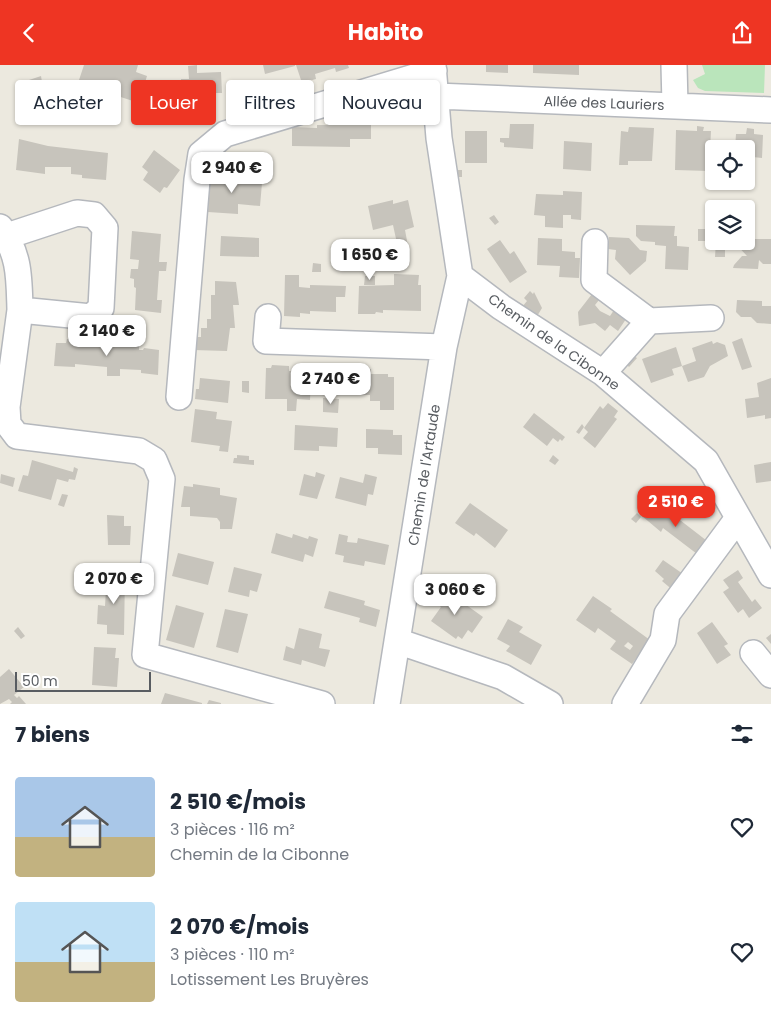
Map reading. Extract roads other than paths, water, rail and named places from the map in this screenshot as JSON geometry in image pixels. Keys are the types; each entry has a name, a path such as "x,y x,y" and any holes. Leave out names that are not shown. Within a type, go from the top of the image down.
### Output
{"street":[{"path":"674,65 675,105"},
{"path":"179,397 197,180 202,154 225,133 433,68"},
{"name":"Allée des Lauriers","path":"440,97 771,110"},
{"path":"438,125 460,276"},
{"path":"20,310 91,317 101,308 105,228 94,215 77,213 3,231 19,267 20,310 6,407 8,424 17,436 139,451 154,460 162,479 145,655 322,704"},
{"path":"595,242 594,280 649,321 711,318"},
{"name":"Chemin de l'Artaude","path":"387,704 444,347 460,276"},
{"name":"Chemin de la Cibonne","path":"460,276 501,307 603,373 706,461 771,575"},
{"path":"268,317 266,341 444,347"},
{"path":"603,373 649,321"},
{"path":"625,704 663,640 666,614 738,518"},
{"path":"397,641 503,677 550,704"},
{"path":"753,653 771,675"}]}
